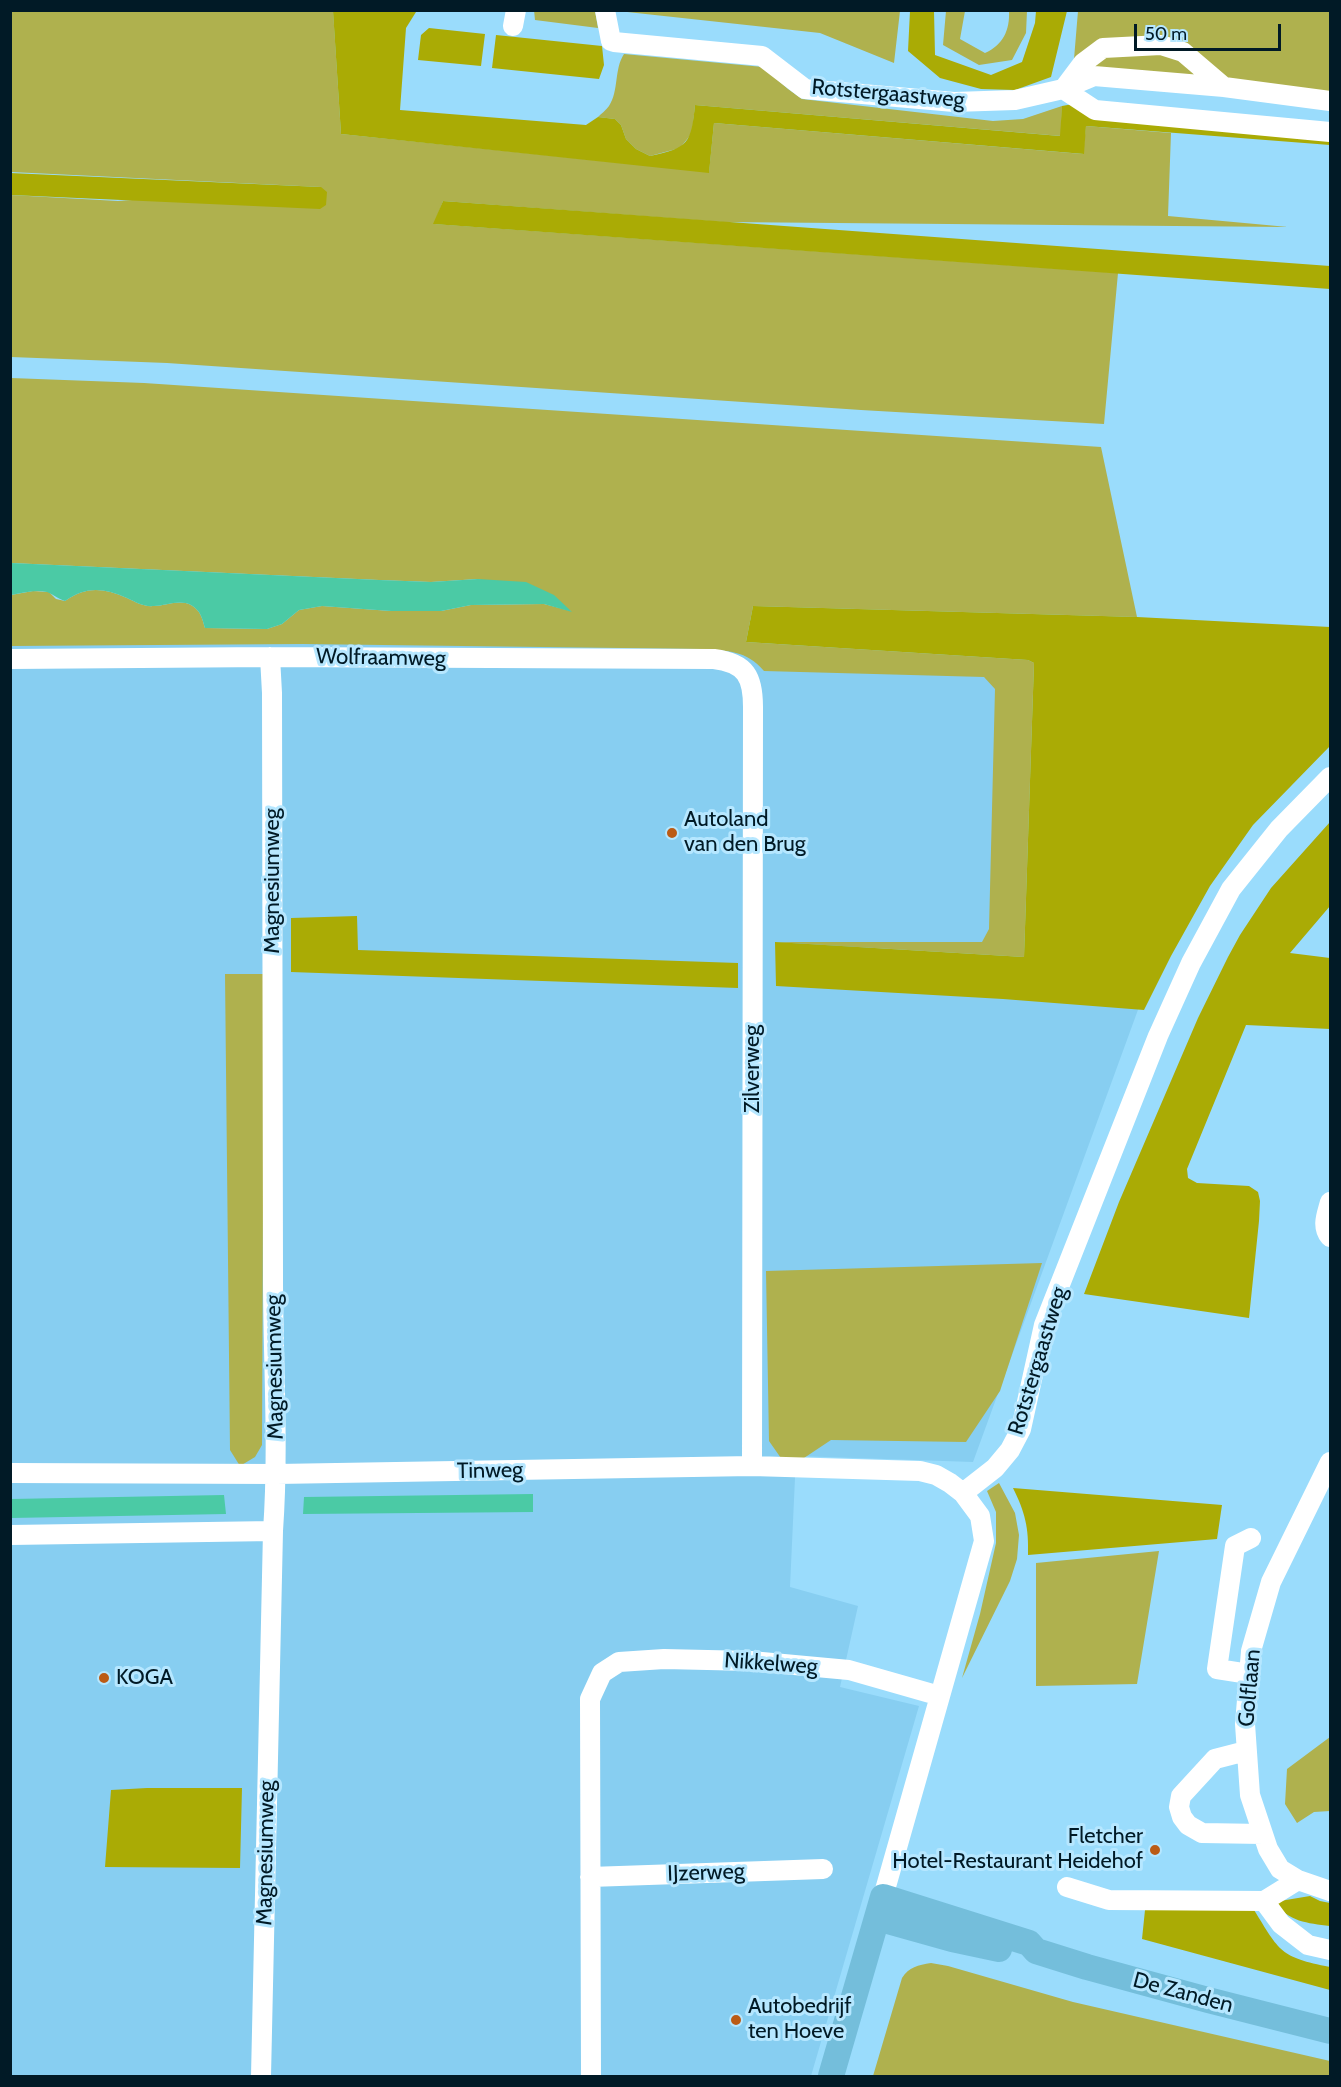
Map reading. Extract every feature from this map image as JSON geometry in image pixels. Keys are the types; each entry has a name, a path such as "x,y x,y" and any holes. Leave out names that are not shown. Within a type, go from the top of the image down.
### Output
{"main road":[{"name":"De Zanden","path":"880,1907 952,1938 1026,1955 1036,1952 1330,2031"},
{"path":"831,2076 880,1907"}],"street":[{"name":"Rotstergaastweg","path":"605,10 613,41 762,56 805,89 954,102 1015,100 1063,89 1094,76 1224,87 1330,101"},
{"path":"1224,87 1183,52 1161,45 1103,48 1083,63 1063,89 1095,110 1330,132"},
{"name":"Wolfraamweg","path":"10,659 270,657 714,659 735,664 747,674"},
{"name":"Magnesiumweg","path":"261,2076 273,1531 277,1474 273,1365 274,1060 270,657"},
{"name":"Zilverweg","path":"747,674 753,687 752,1466"},
{"name":"Rotstergaastweg","path":"963,1493 995,1468 1010,1450 1021,1429 1044,1325 1158,1036 1191,963 1231,890 1279,829 1330,777"},
{"path":"1330,1202 1325,1222 1330,1237"},
{"name":"Golflaan","path":"1330,1462 1270,1582 1251,1651 1245,1724 1250,1795 1268,1849 1280,1869 1298,1880 1330,1891"},
{"name":"Tinweg","path":"10,1473 277,1474 752,1466 920,1471 936,1475 963,1493"},
{"path":"880,1907 984,1541 980,1516 963,1493"},
{"path":"10,1535 273,1531"},
{"path":"1249,1674 1217,1669 1235,1546 1251,1538"},
{"name":"Nikkelweg","path":"590,1877 590,1699 602,1673 619,1662 664,1659 751,1661 849,1670 940,1696"},
{"path":"1246,1752 1215,1758 1181,1796 1179,1807 1188,1826 1202,1833 1263,1834"},
{"name":"IJzerweg","path":"590,1877 823,1869"},
{"path":"590,1877 591,2076"},
{"path":"1066,1887 1109,1900 1264,1901 1298,1880"},
{"path":"1264,1901 1281,1924 1308,1945 1330,1950"}],"shaded area":[{"path":"333,10 341,134 709,172 714,123 1083,154 1086,126 1171,133 1168,216 1288,227 723,222 443,201 434,224 1118,273 1104,424 861,410 167,363 11,357 10,195 118,201 321,187 11,172 11,11"},
{"path":"534,10 595,11 598,28 535,20"},
{"path":"333,11 421,11 416,12 406,28 400,110 586,125 598,117 615,119 621,125 626,139 636,149 650,156 673,150 686,142 692,128 695,105 1060,136 1062,106 1073,104 1330,123 1330,145 1086,126 1084,154 714,123 709,173 341,134"},
{"path":"618,11 900,11 894,63 820,33"},
{"path":"910,11 934,11 935,55 991,75 1022,62 1035,23 1036,11 1067,11 1051,77 1015,90 981,89 940,78 908,51"},
{"path":"946,11 965,11 960,39 985,53 1001,41 1007,31 1009,11 1027,11 1026,33 1012,60 979,65 943,45"},
{"path":"1078,11 1330,11 1330,93 1073,71"},
{"path":"429,28 485,34 481,66 418,60 421,35"},
{"path":"496,35 602,46 604,65 599,79 492,68"},
{"path":"624,54 763,67 802,99 993,121 1023,119 1062,106 1061,136 695,105 692,133 680,148 650,156 636,149 626,139 621,125 615,119 598,117 612,100 619,66"},
{"path":"10,173 321,187 327,192 326,205 320,209 11,195"},
{"path":"443,201 1330,266 1330,289 433,224"},
{"path":"11,378 144,383 1101,447 1137,617 753,606 746,642 1028,660 1034,663 1024,957 775,942 982,942 989,929 995,689 984,677 764,671 743,655 702,649 303,644 11,646 11,595 33,591 49,592 56,599 65,601 81,593 95,590 110,592 146,606 186,603 199,612 205,628 267,629 282,624 299,610 322,606 391,611 441,611 471,605 544,604 571,611 478,579 431,582 11,563"},
{"path":"11,563 431,582 478,579 526,582 554,595 572,612 544,604 471,605 441,611 391,611 322,606 299,610 282,624 267,629 205,628 199,612 186,603 146,606 110,592 95,590 81,593 65,601 42,591 11,595"},
{"path":"753,606 1137,617 1330,627 1330,746 1253,825 1210,886 1144,1010 1003,999 776,986 775,942 1024,957 1034,663 1028,660 746,642"},
{"path":"11,637 717,644 776,667 988,674 999,688 996,948 780,947 1139,1007 973,1462 796,1456 790,1587 858,1606 840,1687 919,1706 811,2076 11,2076"},
{"path":"1330,822 1330,906 1290,953 1330,958 1330,1029 1246,1025 1187,1169 1188,1178 1197,1183 1249,1186 1258,1192 1259,1221 1249,1318 1084,1294 1119,1202 1198,1018 1228,957 1271,888"},
{"path":"357,916 358,950 738,963 738,988 291,972 291,918"},
{"path":"225,974 264,974 262,1445 255,1457 240,1466 230,1450"},
{"path":"1042,1263 1000,1391 966,1442 831,1440 801,1460 783,1461 769,1441 766,1271"},
{"path":"999,1483 1015,1513 1019,1535 1017,1559 1010,1581 962,1678 980,1614 996,1543 996,1512 987,1491"},
{"path":"1013,1488 1222,1505 1217,1539 1028,1555 1025,1520"},
{"path":"533,1494 533,1512 303,1514 304,1497"},
{"path":"224,1495 226,1514 11,1518 11,1499"},
{"path":"1159,1551 1137,1684 1036,1686 1036,1563"},
{"path":"1330,1737 1330,1811 1314,1812 1297,1823 1285,1804 1287,1769"},
{"path":"242,1788 240,1868 105,1867 111,1790"},
{"path":"1310,1896 1330,1903 1330,1926 1292,1918 1274,1902"},
{"path":"1145,1910 1254,1910 1276,1944 1291,1956 1330,1967 1330,1990 1142,1939"},
{"path":"931,1963 1073,2002 1330,2061 1330,2076 873,2076 902,1978 914,1967"}],"place":[{"name":"Autoland van den Brug","path":"672,833"},
{"name":"KOGA","path":"104,1678"},
{"name":"Fletcher Hotel-Restaurant Heidehof","path":"1155,1850"},
{"name":"Autobedrijf ten Hoeve","path":"736,2020"}]}
